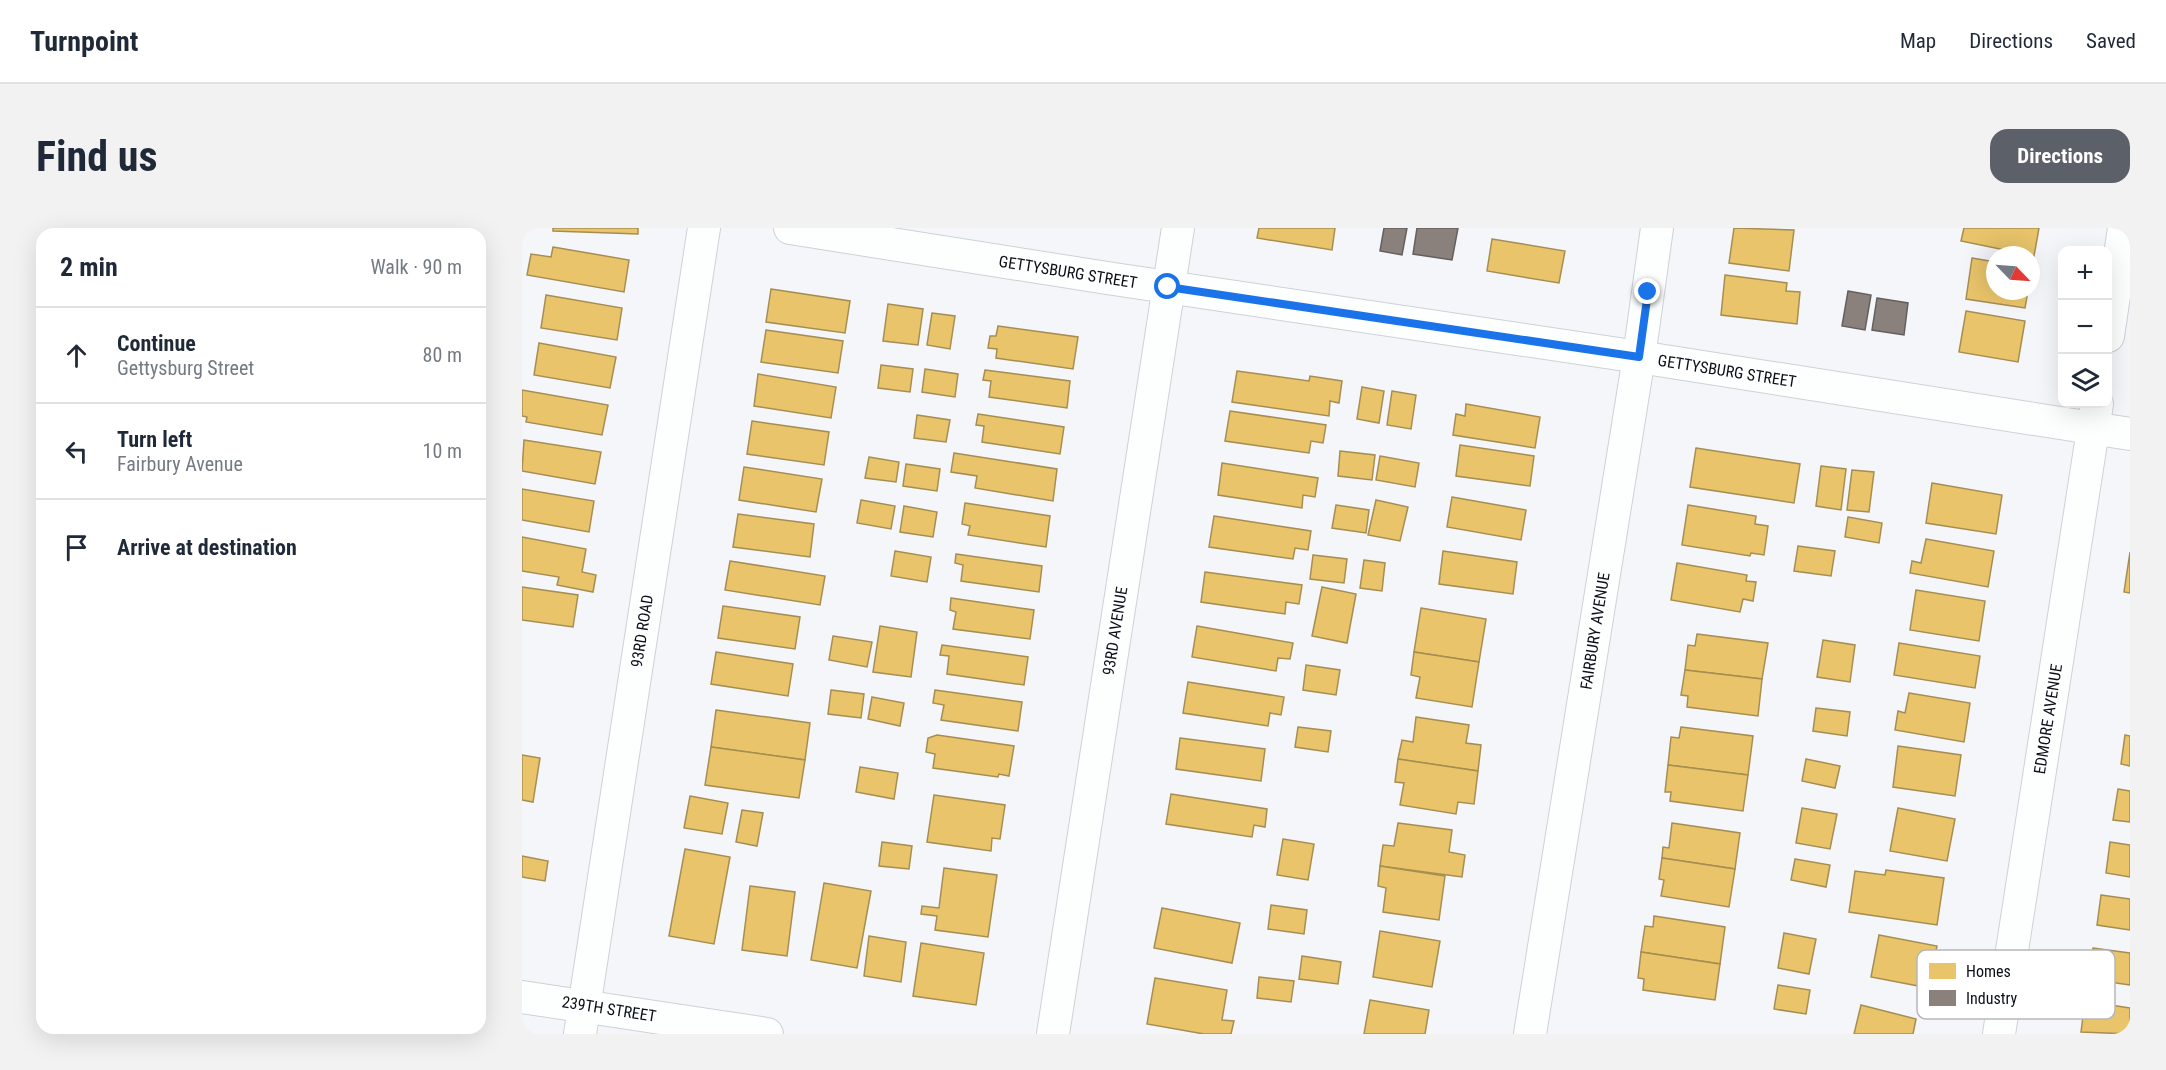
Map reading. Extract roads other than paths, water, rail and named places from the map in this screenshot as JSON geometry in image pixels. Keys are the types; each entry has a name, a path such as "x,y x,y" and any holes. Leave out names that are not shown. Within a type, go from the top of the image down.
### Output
{"street":[{"name":"93RD ROAD","path":"582,1020 704,228"},
{"name":"GETTYSBURG STREET","path":"790,228 1639,357 2095,416 2130,434"},
{"name":"93RD AVENUE","path":"1053,1034 1178,228"},
{"name":"FAIRBURY AVENUE","path":"1530,1034 1639,357 1657,228"},
{"path":"2112,309 2124,228"},
{"name":"EDMORE AVENUE","path":"2012,950 2095,416"},
{"name":"239TH STREET","path":"522,997 582,1020 767,1034"},
{"name":"EDMORE AVENUE","path":"1999,1034 2001,1019"}]}
